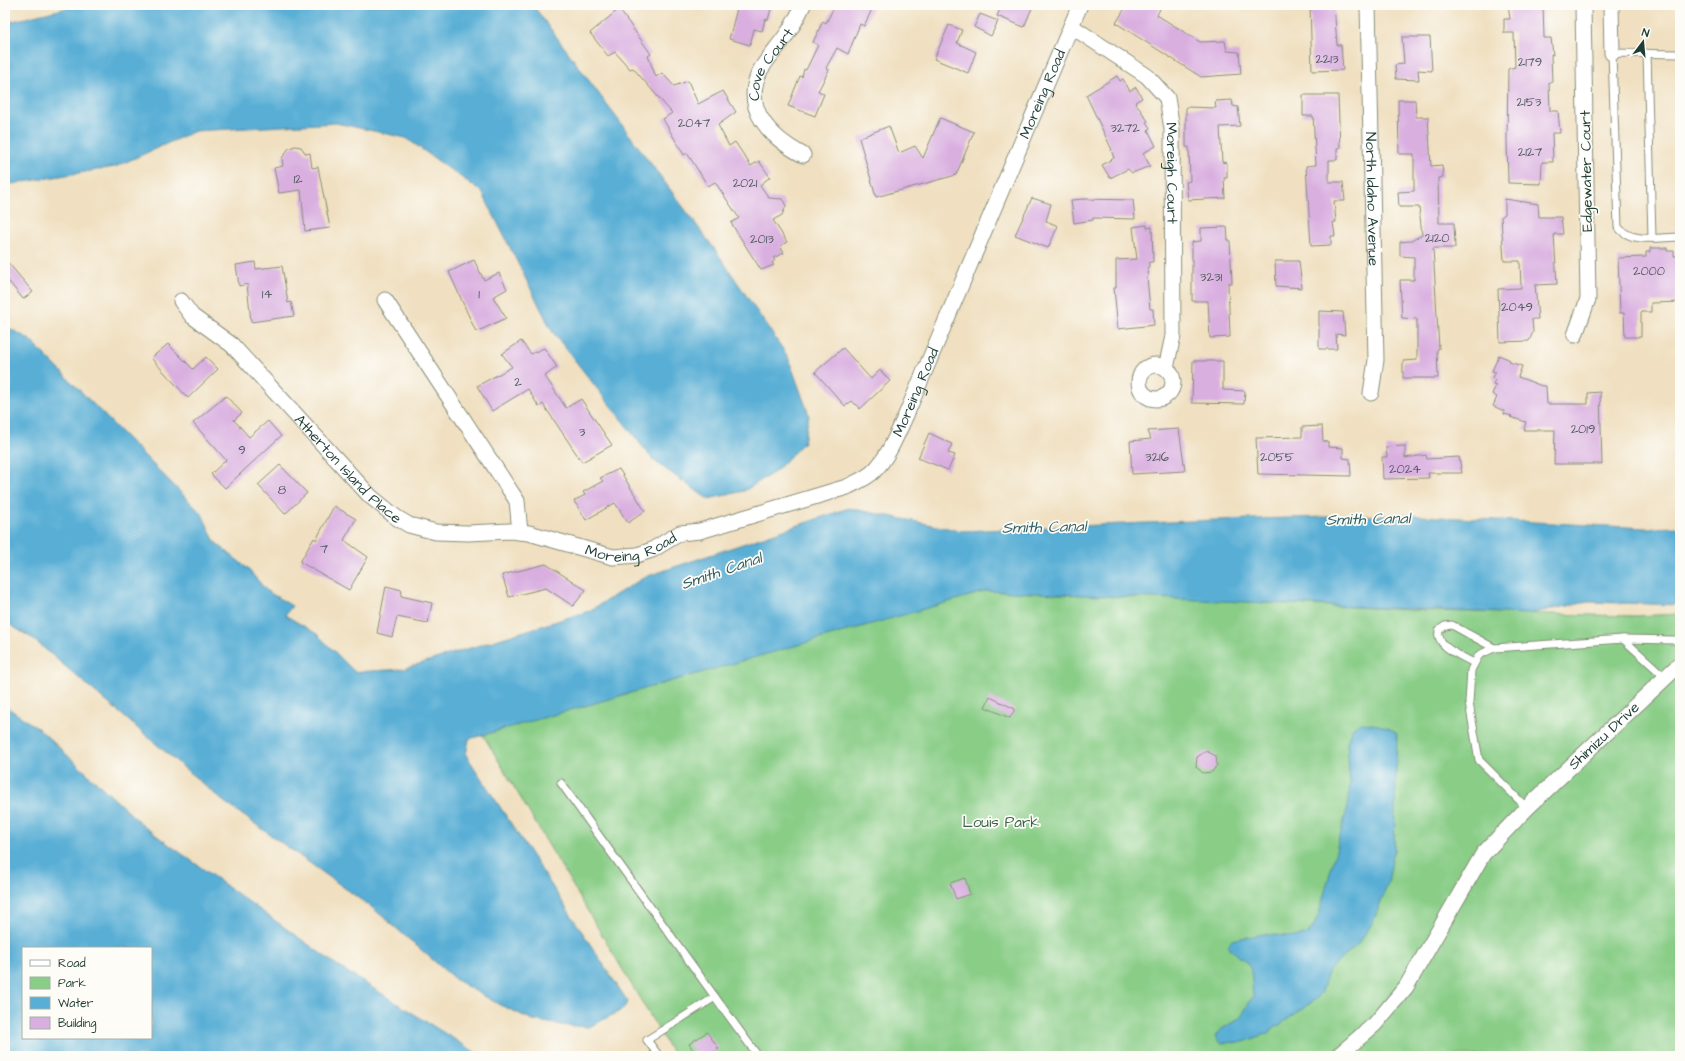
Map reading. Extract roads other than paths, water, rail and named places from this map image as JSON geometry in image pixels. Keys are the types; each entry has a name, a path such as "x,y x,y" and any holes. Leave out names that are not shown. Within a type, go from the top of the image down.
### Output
{"street":[{"name":"Cove Court","path":"803,155 787,146 765,126 758,114 755,101 755,83 760,71 770,55 785,38 804,5"},
{"name":"Moreing Road","path":"561,542 613,557 637,555 652,550 680,533 700,531 847,487 863,480 874,470 894,440 906,415 1080,5"},
{"name":"North Idaho Avenue","path":"1368,5 1376,360 1371,393"},
{"name":"Edgewater Court","path":"1575,335 1588,299 1583,5"},
{"path":"1611,5 1612,53"},
{"name":"Moreigh Court","path":"1071,26 1147,76 1167,98 1172,129 1173,336 1166,368"},
{"path":"385,300 517,501 520,532"},
{"name":"Atherton Island Place","path":"181,301 192,316 232,345 370,496 397,518 419,529 436,532 468,534 495,531 529,532 561,542"},
{"name":"Shimizu Drive","path":"1338,1056 1375,1024 1406,988 1483,854 1527,808 1680,664"}],"lane":[{"path":"1680,54 1612,53 1617,225 1621,232 1631,237 1680,237"},
{"path":"1647,53 1652,238"},
{"path":"1474,663 1441,644 1438,636 1439,630 1445,626 1452,625 1494,648"},
{"path":"1623,639 1666,678"},
{"path":"1527,808 1479,760 1469,703 1471,670 1479,655 1494,648 1623,639 1675,640"},
{"path":"561,784 758,1056"},
{"path":"659,1056 647,1040 715,997"}],"water":[{"path":"79,5 530,5 535,8 716,251 788,357 809,415 804,442 776,471 744,491 708,499 653,460 552,331 482,192 406,138 336,123 195,131 115,167 5,185 5,23"},
{"name":"Smith Canal","path":"5,326 29,339 202,514 215,542 247,568 267,591 292,606 285,615 317,634 355,672 403,669 589,611 645,577 849,508 962,531 1215,520 1402,515 1646,528 1680,527 1680,605 1588,602 1527,614 987,591 469,739 466,755 628,1002 622,1010 589,1027 562,1025 533,1020 500,1005 456,980 374,909 223,801 32,638 5,622"},
{"path":"5,706 39,729 146,828 341,968 481,1056 5,1056"},
{"path":"1359,723 1384,726 1397,734 1394,850 1388,883 1373,922 1359,943 1329,970 1321,994 1315,1000 1268,1033 1244,1042 1220,1043 1215,1037 1219,1031 1241,1017 1253,996 1251,970 1247,963 1228,947 1231,940 1264,934 1298,937 1306,934 1312,929 1319,914 1349,802 1350,785 1347,743 1352,728"}],"park label":[{"name":"Louis Park","path":"1001,822"}]}
